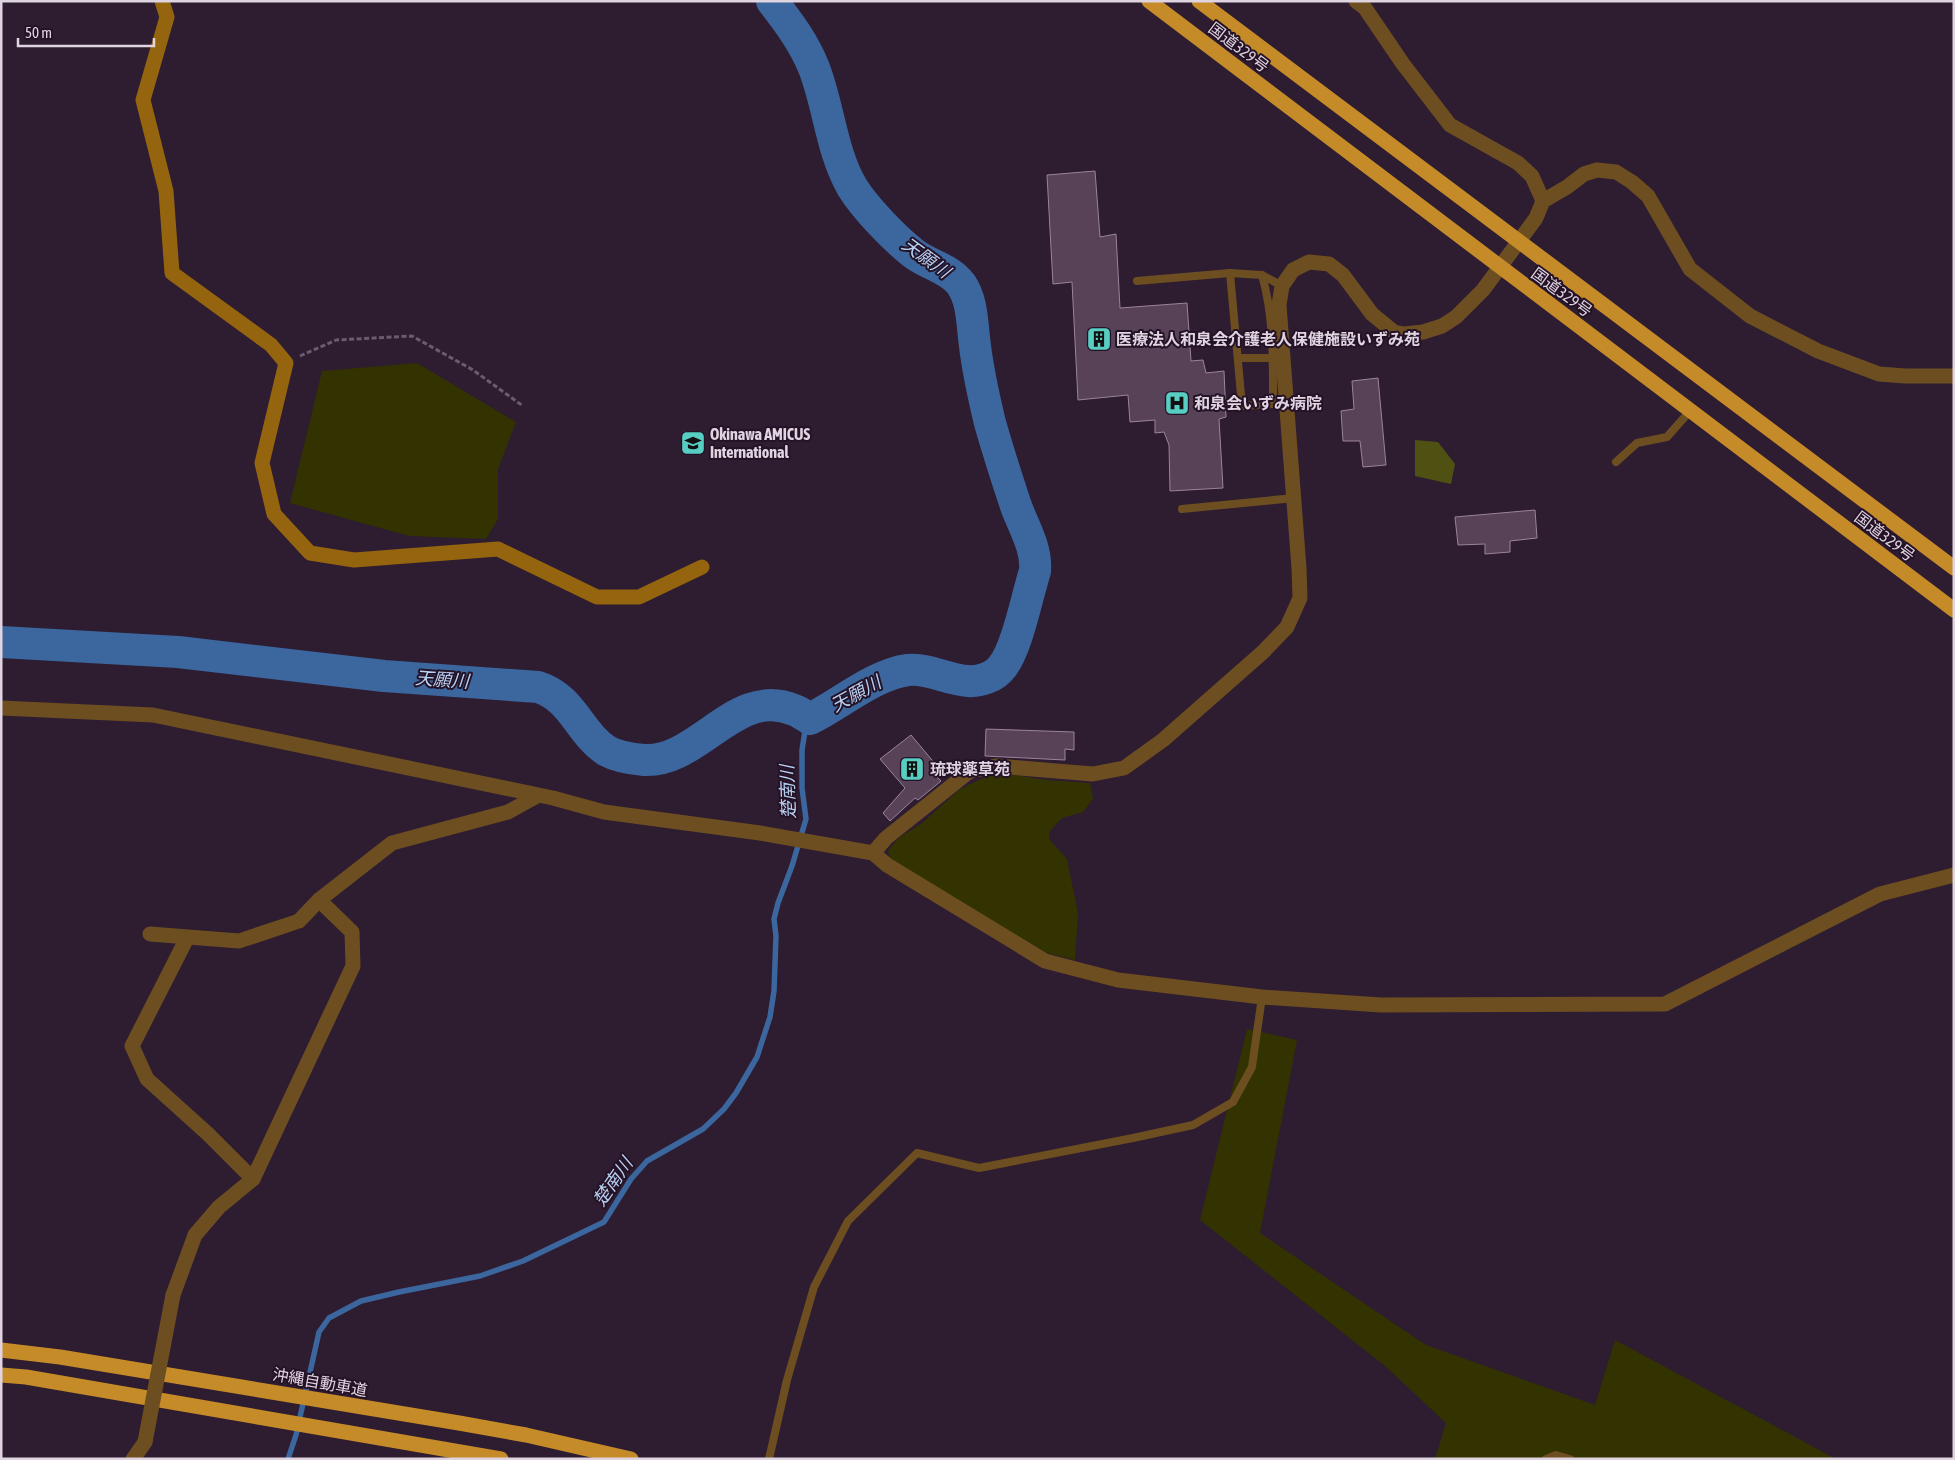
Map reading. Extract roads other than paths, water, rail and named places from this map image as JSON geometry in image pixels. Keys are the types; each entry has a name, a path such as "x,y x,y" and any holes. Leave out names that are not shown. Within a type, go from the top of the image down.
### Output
{"highway":[{"name":"国道329号","path":"1149,1 1499,268 1607,346 1954,610"},
{"name":"国道329号","path":"1199,1 1954,568"},
{"name":"沖縄自動車道","path":"1,1350 60,1357 526,1435 631,1459"},
{"path":"1,1375 26,1377 501,1459"}],"street":[{"path":"162,1 167,17 143,100 166,191 172,273 271,345 286,363 262,464 274,514 310,553 354,560 498,549 597,597 639,597 702,567"},
{"path":"1356,1 1365,8 1403,64 1450,126 1518,163 1532,176 1543,201"},
{"path":"873,854 886,838 970,771 996,766 1068,772 1101,772 1124,768 1163,740 1264,652 1286,627 1300,598 1294,498 1280,403 1278,358 1279,305 1282,286 1293,270 1309,262 1329,264 1343,276 1372,314 1394,332 1404,334 1423,332 1442,326 1456,317 1482,290 1536,218 1543,201 1567,187 1584,174 1597,170 1616,172 1632,182 1648,196 1690,269 1750,316 1818,351 1879,374 1954,376"},
{"path":"1,708 153,715 537,796 604,812 760,833 873,854 887,865 1045,961 1118,980 1262,997 1381,1005 1665,1004 1880,894 1954,876"},
{"path":"150,934 239,941 299,921 319,900 392,843 508,812 537,796"},
{"path":"133,1459 145,1442 173,1295 195,1235 219,1207 253,1179 353,966 352,932 319,900"},
{"path":"187,938 132,1046 147,1079 208,1134 253,1179"}],"lane":[{"path":"1137,281 1230,273 1262,275 1282,286"},
{"path":"1230,273 1242,406 1280,403"},
{"path":"1239,358 1278,358 1269,299 1262,275"},
{"path":"1616,462 1637,443 1667,437 1690,411"},
{"path":"1182,509 1294,498"},
{"path":"769,1459 787,1380 814,1287 848,1221 917,1152 980,1168 1193,1125 1233,1102 1252,1068 1262,997"},
{"path":"1546,1459 1556,1455 1570,1459"}],"waterway":[{"name":"天願川","path":"1,642 178,652 384,676 538,687 560,699 597,744 607,751 620,756 644,760 664,758 682,750 736,716 754,708 773,705 794,710 810,719 870,683 896,673 916,670 972,681 982,680 999,671 1007,659 1017,635 1035,571 1035,563 1032,546 1016,506 990,423 979,375 968,298 961,284 951,274 919,257 897,239 872,213 852,187 839,158 814,68 801,42 772,1"},
{"name":"楚南川","path":"288,1459 296,1435 319,1332 329,1318 361,1301 480,1276 523,1261 604,1222 631,1179 647,1161 703,1129 724,1109 736,1093 757,1057 770,1017 774,991 776,936 774,919 806,819 802,788 802,750 805,731 810,719"}],"place":[{"name":"医療法人和泉会介護老人保健施設いずみ苑","path":"1099,339"},
{"name":"和泉会いずみ病院","path":"1177,403"},
{"name":"Okinawa AMICUS International","path":"693,443"},
{"name":"琉球薬草苑","path":"912,769"}]}
